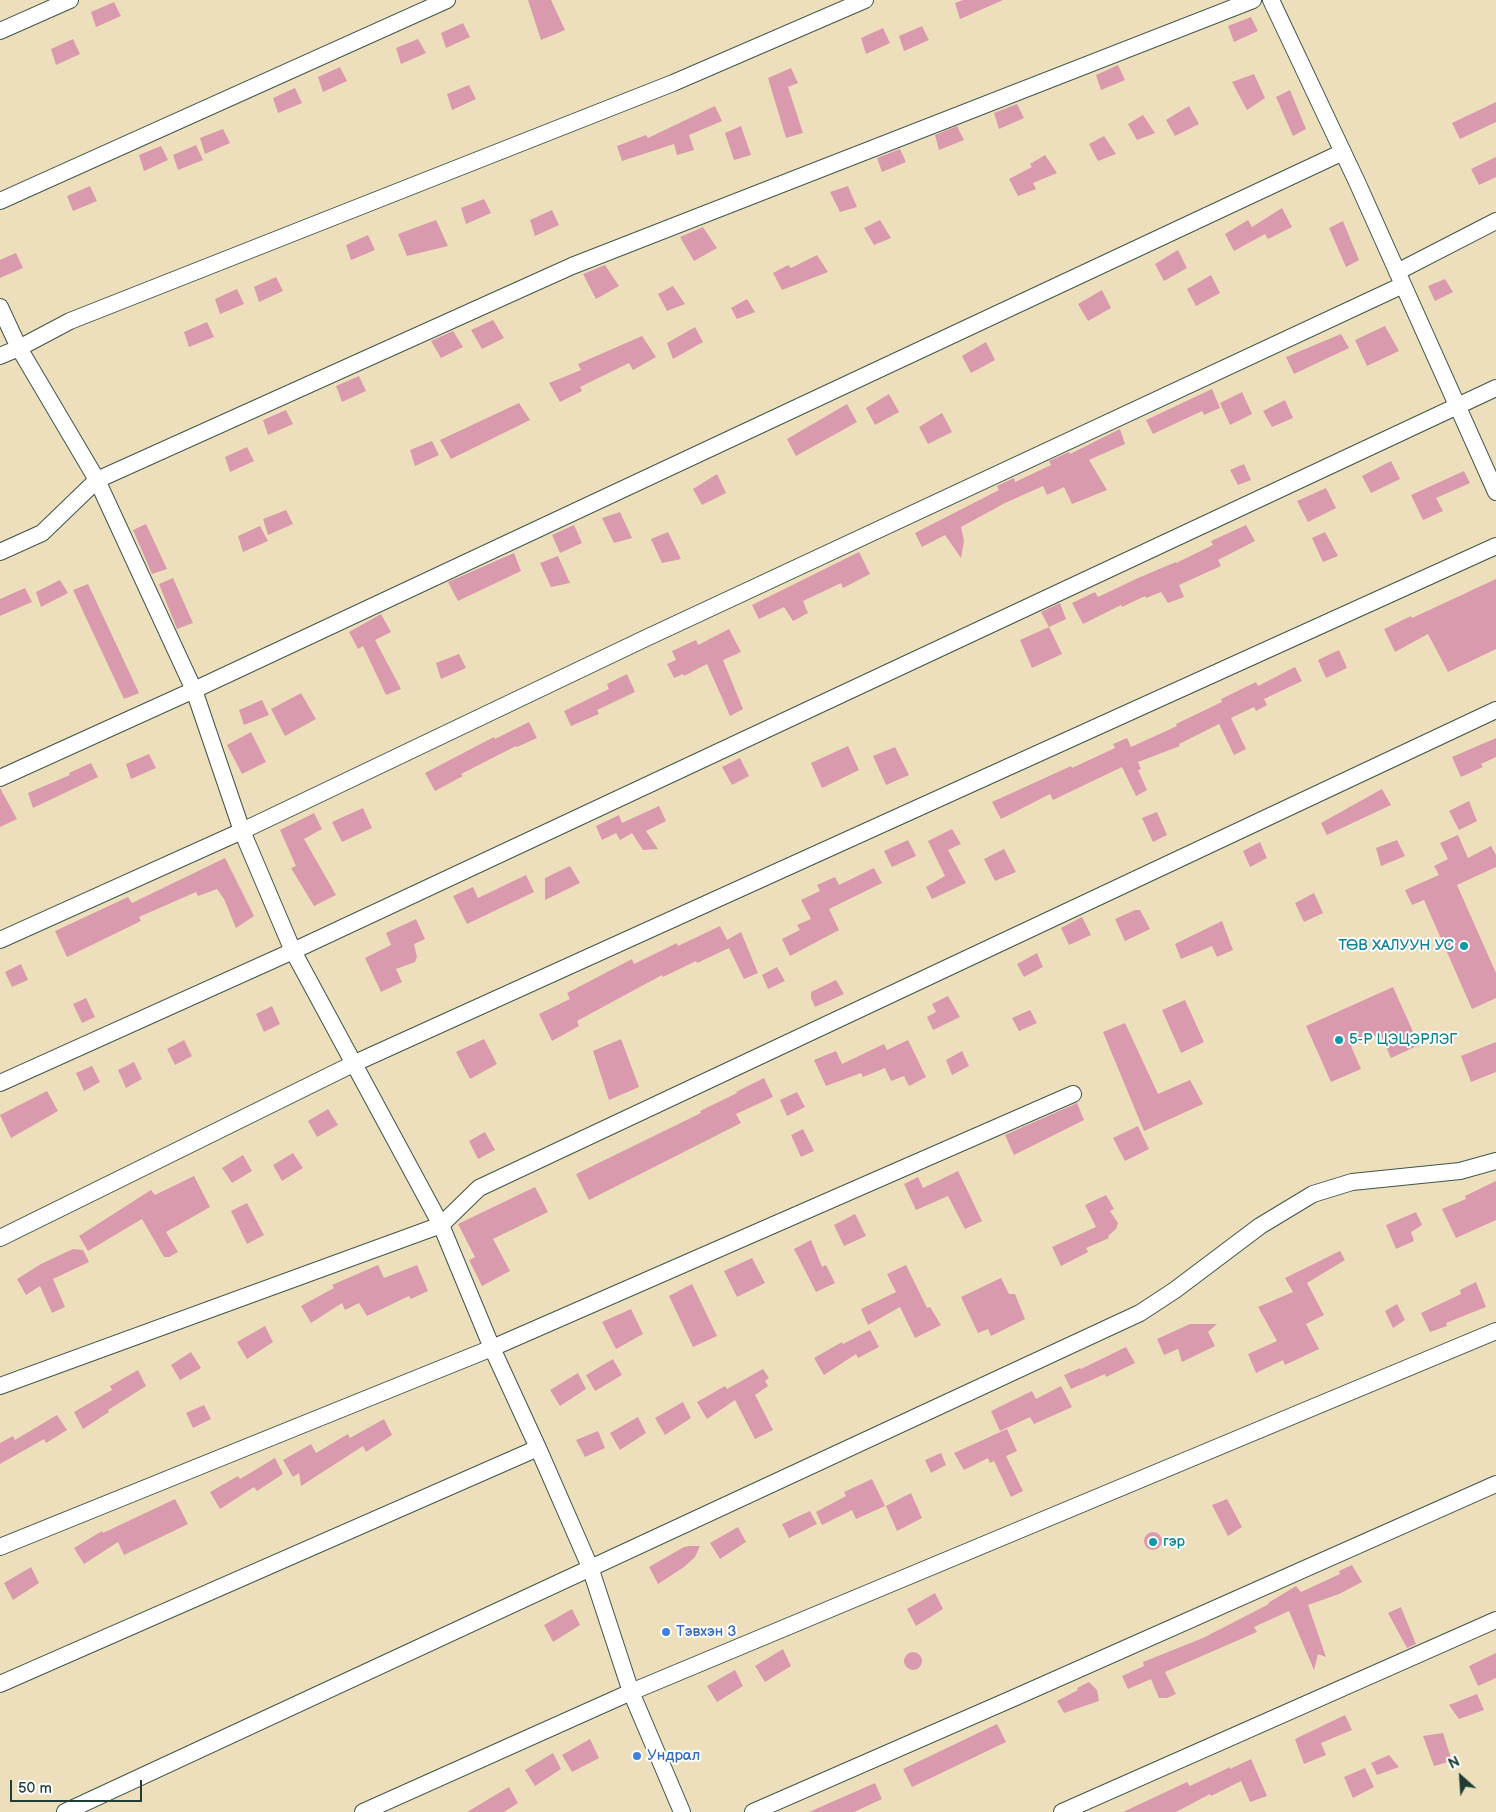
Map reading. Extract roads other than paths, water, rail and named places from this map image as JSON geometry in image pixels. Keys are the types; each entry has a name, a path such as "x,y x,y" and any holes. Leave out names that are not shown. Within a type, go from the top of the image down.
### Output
{"street":[{"path":"0,31 70,0"},
{"path":"0,201 447,0"},
{"path":"0,356 19,348 70,320 673,83 865,0"},
{"path":"0,552 42,533 97,480 572,266 1253,0"},
{"path":"1271,0 1343,152 1496,492"},
{"path":"0,778 194,690 1343,152"},
{"path":"0,940 242,831 1400,278 1496,221"},
{"path":"0,307 19,348 97,480 194,690 242,831 293,951 441,1225 492,1348 590,1567 631,1692 682,1812"},
{"path":"0,1083 293,951 1496,388"},
{"path":"0,1238 354,1064 1496,546"},
{"path":"0,1386 441,1225 479,1188 1496,710"},
{"path":"0,1547 492,1348 1073,1094"},
{"path":"65,1812 1140,1313 1175,1290 1260,1226 1313,1194 1352,1182 1460,1171 1496,1161"},
{"path":"363,1812 631,1692 1496,1331"},
{"path":"0,1684 538,1448"},
{"path":"752,1812 1496,1484"},
{"path":"1062,1812 1496,1620"}],"place":[{"name":"ТӨВ ХАЛУУН УС","path":"1464,946"},
{"name":"5-Р ЦЭЦЭРЛЭГ","path":"1339,1040"},
{"name":"гэр","path":"1153,1542"},
{"name":"Тэвхэн 3","path":"666,1632"},
{"name":"Ундрал","path":"637,1756"}]}
